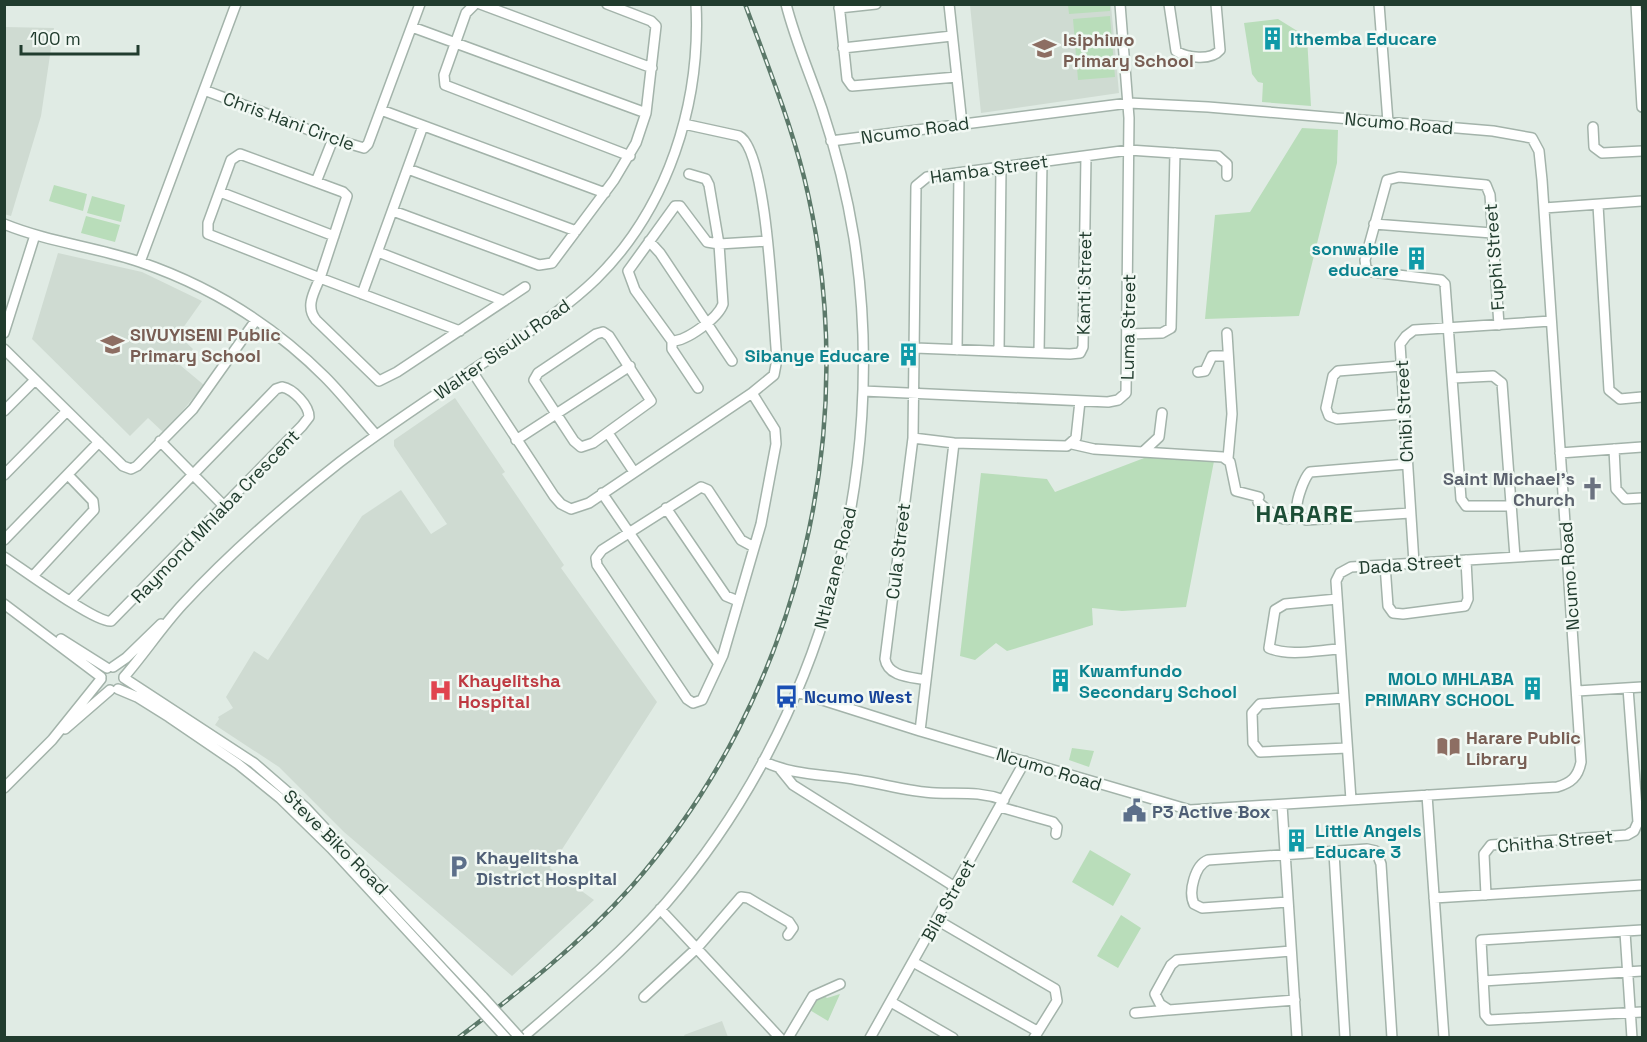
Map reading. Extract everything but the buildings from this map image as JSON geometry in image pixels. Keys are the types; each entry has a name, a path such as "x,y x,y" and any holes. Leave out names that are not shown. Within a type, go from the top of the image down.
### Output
{"street":[{"path":"140,262 236,4"},
{"name":"Chris Hani Circle","path":"204,90 333,140 364,148 381,110 420,4"},
{"path":"475,4 466,13 444,75 448,87 630,156"},
{"path":"480,4 652,68"},
{"path":"393,211 546,266 552,263 630,156 646,113 656,29 654,23 608,4"},
{"name":"Walter Sisulu Road","path":"110,667 132,653 259,530 376,435 563,308 611,262 639,226 671,165 684,124 696,53 696,4"},
{"name":"Ntlazane Road","path":"521,1038 591,979 660,909 712,843 763,761 796,692 830,603 847,533 856,477 863,391 863,340 858,270 846,196 831,141 786,4"},
{"path":"876,4 839,6 847,79 852,86 857,88 957,77"},
{"path":"949,4 962,124"},
{"name":"Luma Street","path":"863,391 1080,401 1113,401 1126,393 1129,103 1120,4"},
{"path":"1169,4 1176,51 1184,55 1207,57 1215,55 1220,50 1216,4"},
{"path":"1379,4 1388,122"},
{"path":"1636,4 1640,21 1642,107"},
{"path":"412,27 646,113"},
{"path":"843,48 952,36"},
{"name":"Ncumo Road","path":"796,692 1180,808 1198,810 1557,787 1568,784 1579,773 1581,762 1544,208 1539,151 1532,138 1504,132 1208,107 1129,103 831,141"},
{"path":"381,110 605,193"},
{"path":"471,371 554,496 566,507 582,507 767,383 776,370 767,241 758,172 750,146 739,136 684,124"},
{"path":"363,294 423,126"},
{"path":"1593,127 1594,147 1602,153 1642,151"},
{"path":"316,182 333,140"},
{"name":"Hamba Street","path":"915,393 915,188 919,181 927,177 1129,150 1218,156 1227,164 1227,176"},
{"path":"1128,334 1162,333 1171,328 1175,153"},
{"path":"460,331 320,278 210,236 207,224 231,160 240,154 343,192 347,196 320,278 311,303 311,312 379,381 460,331 525,287"},
{"name":"Kanti Street","path":"915,348 1076,354 1083,347 1086,156"},
{"path":"1039,353 1042,162"},
{"path":"999,351 1000,167"},
{"path":"408,169 576,231"},
{"path":"957,350 960,173"},
{"path":"672,341 682,339 720,312 723,304 718,244 709,185 706,179 689,174"},
{"name":"Fuphi Street","path":"1450,328 1446,288 1441,280 1372,272 1366,268 1365,260 1387,180 1400,177 1479,182 1486,185 1490,195 1499,325"},
{"path":"220,192 334,236"},
{"path":"1544,208 1642,201"},
{"path":"1598,204 1609,390 1620,399 1642,397"},
{"path":"698,388 672,349 672,341 629,279 628,270 670,210 680,206 707,242 718,244 767,241"},
{"path":"4,224 35,235 140,262 216,295 256,320 302,355 327,378 376,435"},
{"path":"1374,224 1492,233"},
{"path":"4,333 35,235"},
{"path":"649,241 732,362"},
{"path":"378,252 504,301"},
{"path":"4,350 123,466 131,469 137,466 200,400 256,320"},
{"name":"Chibi Street","path":"1414,563 1400,344 1414,330 1551,321"},
{"path":"1450,328 1461,500 1466,506 1475,508 1511,506"},
{"path":"603,332 609,336 630,366 649,395 651,404 587,446 580,447 556,414 537,387 535,376 596,334 603,332"},
{"path":"1227,333 1232,414 1228,458 1236,491 1258,499 1276,517 1284,519 1300,516"},
{"path":"1198,372 1205,371 1212,356 1227,356"},
{"path":"516,440 630,366"},
{"path":"1401,366 1338,371 1333,376 1326,408 1329,416 1337,419 1404,414"},
{"path":"1453,378 1493,376 1502,383 1515,557"},
{"path":"4,411 35,380"},
{"name":"Raymond Mhlaba Crescent","path":"4,557 70,601 103,621 111,621 306,422 310,413 300,399 285,387 276,389 70,601"},
{"path":"752,393 776,436 767,496 754,547 719,664 702,700 693,703 687,699 597,565 598,554 698,487 704,487 741,540 754,547"},
{"name":"Cula Street","path":"915,393 913,438 885,659 893,672 926,680"},
{"path":"1072,444 1077,436 1080,401"},
{"path":"4,475 66,412"},
{"path":"1145,450 1159,437 1162,413"},
{"path":"608,433 634,472"},
{"path":"913,438 954,442 1067,446 1072,444 1094,449 1145,450 1228,458"},
{"path":"160,441 224,506"},
{"path":"4,540 99,442"},
{"path":"920,731 954,442"},
{"path":"1560,453 1642,447"},
{"path":"1614,449 1616,489 1625,499 1642,498"},
{"path":"1407,464 1310,472 1306,476 1297,509 1300,516 1306,520 1410,513"},
{"path":"33,576 94,510 93,501 68,476"},
{"path":"602,493 719,664"},
{"path":"666,508 726,596 738,601"},
{"name":"Dada Street","path":"1351,800 1336,581 1340,573 1351,567 1567,554"},
{"path":"1385,565 1388,606 1393,613 1403,614 1465,606 1468,599 1466,560"},
{"path":"1337,599 1285,604 1275,610 1269,648 1290,652 1340,649"},
{"path":"4,604 110,667 122,671 124,678 114,690 52,740 4,788"},
{"name":"Walter Sisulu Road","path":"124,678 177,611"},
{"path":"33,623 101,678 104,686 114,690"},
{"path":"52,740 110,667"},
{"name":"Steve Biko Road","path":"124,678 254,763 306,808 521,1038"},
{"path":"1576,691 1642,687"},
{"name":"Chitha Street","path":"1486,895 1484,854 1491,845 1627,835 1634,831 1638,822 1628,688"},
{"name":"Steve Biko Road","path":"114,690 137,697 179,724 238,764 280,798 331,848 506,1038"},
{"path":"1344,698 1260,704 1252,713 1253,743 1260,752 1347,748"},
{"path":"763,761 780,769 907,790 937,794 967,791 1053,822 1057,827 1056,834"},
{"name":"Bila Street","path":"870,1038 1025,761"},
{"path":"780,769 793,785 955,887"},
{"path":"1427,795 1444,1038"},
{"path":"1282,805 1297,1038"},
{"path":"1288,902 1203,908 1194,904 1191,894 1199,867 1205,861 1376,851 1380,859 1392,1038"},
{"path":"1334,853 1345,1038"},
{"path":"1434,898 1642,885"},
{"path":"644,997 697,948 737,900 743,897 789,922 793,928 788,935"},
{"path":"660,909 780,1038"},
{"path":"913,962 1035,1034 1057,1001 1055,989 937,920"},
{"path":"1642,930 1481,940 1485,1015 1495,1022 1642,1012"},
{"path":"1625,932 1632,1038"},
{"path":"1168,1010 1158,1001 1156,990 1175,961 1291,951"},
{"path":"1483,981 1642,971"},
{"path":"788,1038 813,996 840,984"},
{"path":"1135,1013 1295,1000"},
{"path":"891,1002 952,1038"},
{"path":"930,1038 935,1028"}],"shaded area":[{"name":"Isiphiwo Primary School","path":"970,5 1111,5 1119,93 981,113"},
{"path":"5,27 54,28 41,116 11,216 4,214"},
{"name":"SIVUYISENI Public Primary School","path":"58,253 142,272 202,301 178,335 193,349 180,365 204,385 164,433 148,418 130,436 32,339"},
{"name":"Khayelitsha Hospital","path":"455,398 505,472 502,474 564,565 561,568 657,702 550,868 594,900 512,976 344,832 279,767 215,725 218,717 233,708 226,697 254,651 268,660 362,516 401,490 431,534 447,524 394,446 394,440"},
{"path":"722,1021 728,1037 685,1037 684,1035"}],"green space":[{"path":"1068,5 1110,5 1110,11 1069,14"},
{"path":"1110,16 1115,77 1078,80 1073,19"},
{"path":"1278,19 1307,37 1311,106 1262,102 1263,83 1258,82 1252,74 1244,23"},
{"path":"1302,128 1338,130 1337,163 1299,316 1205,319 1215,215 1250,212"},
{"path":"54,185 87,194 83,211 49,201"},
{"path":"92,196 125,205 121,222 87,213"},
{"path":"86,216 120,225 115,242 81,233"},
{"path":"1152,455 1214,461 1186,607 1122,611 1092,608 1093,625 1007,651 996,643 975,660 960,656 981,473 1047,479 1055,492"},
{"path":"1072,748 1094,751 1089,767 1069,760"},
{"path":"1090,850 1131,874 1113,906 1072,882"},
{"path":"1121,915 1141,928 1118,968 1097,956"},
{"path":"821,994 827,998 840,994 828,1021 808,1009 816,996"}],"railway":[{"path":"458,1038 526,985 591,928 631,887 689,812 738,730 776,644 804,553 821,460 826,365 821,271 798,155 745,4"}],"place":[{"name":"Ithemba Educare","path":"1272,38"},
{"name":"Isiphiwo Primary School","path":"1045,49"},
{"name":"sonwabile educare","path":"1417,258"},
{"name":"SIVUYISENI Public Primary School","path":"112,344"},
{"name":"Sibanye Educare","path":"908,355"},
{"name":"Saint Michael's Church","path":"1593,488"},
{"name":"Kwamfundo Secondary School","path":"1061,680"},
{"name":"MOLO MHLABA PRIMARY SCHOOL","path":"1532,688"},
{"name":"Khayelitsha Hospital","path":"440,690"},
{"name":"Ncumo West","path":"786,696"},
{"name":"Harare Public Library","path":"1448,747"},
{"name":"P3 Active Box","path":"1134,811"},
{"name":"Little Angels Educare 3","path":"1297,840"},
{"name":"Khayelitsha District Hospital","path":"458,867"}],"district":[{"name":"HARARE","path":"1305,513"}]}
